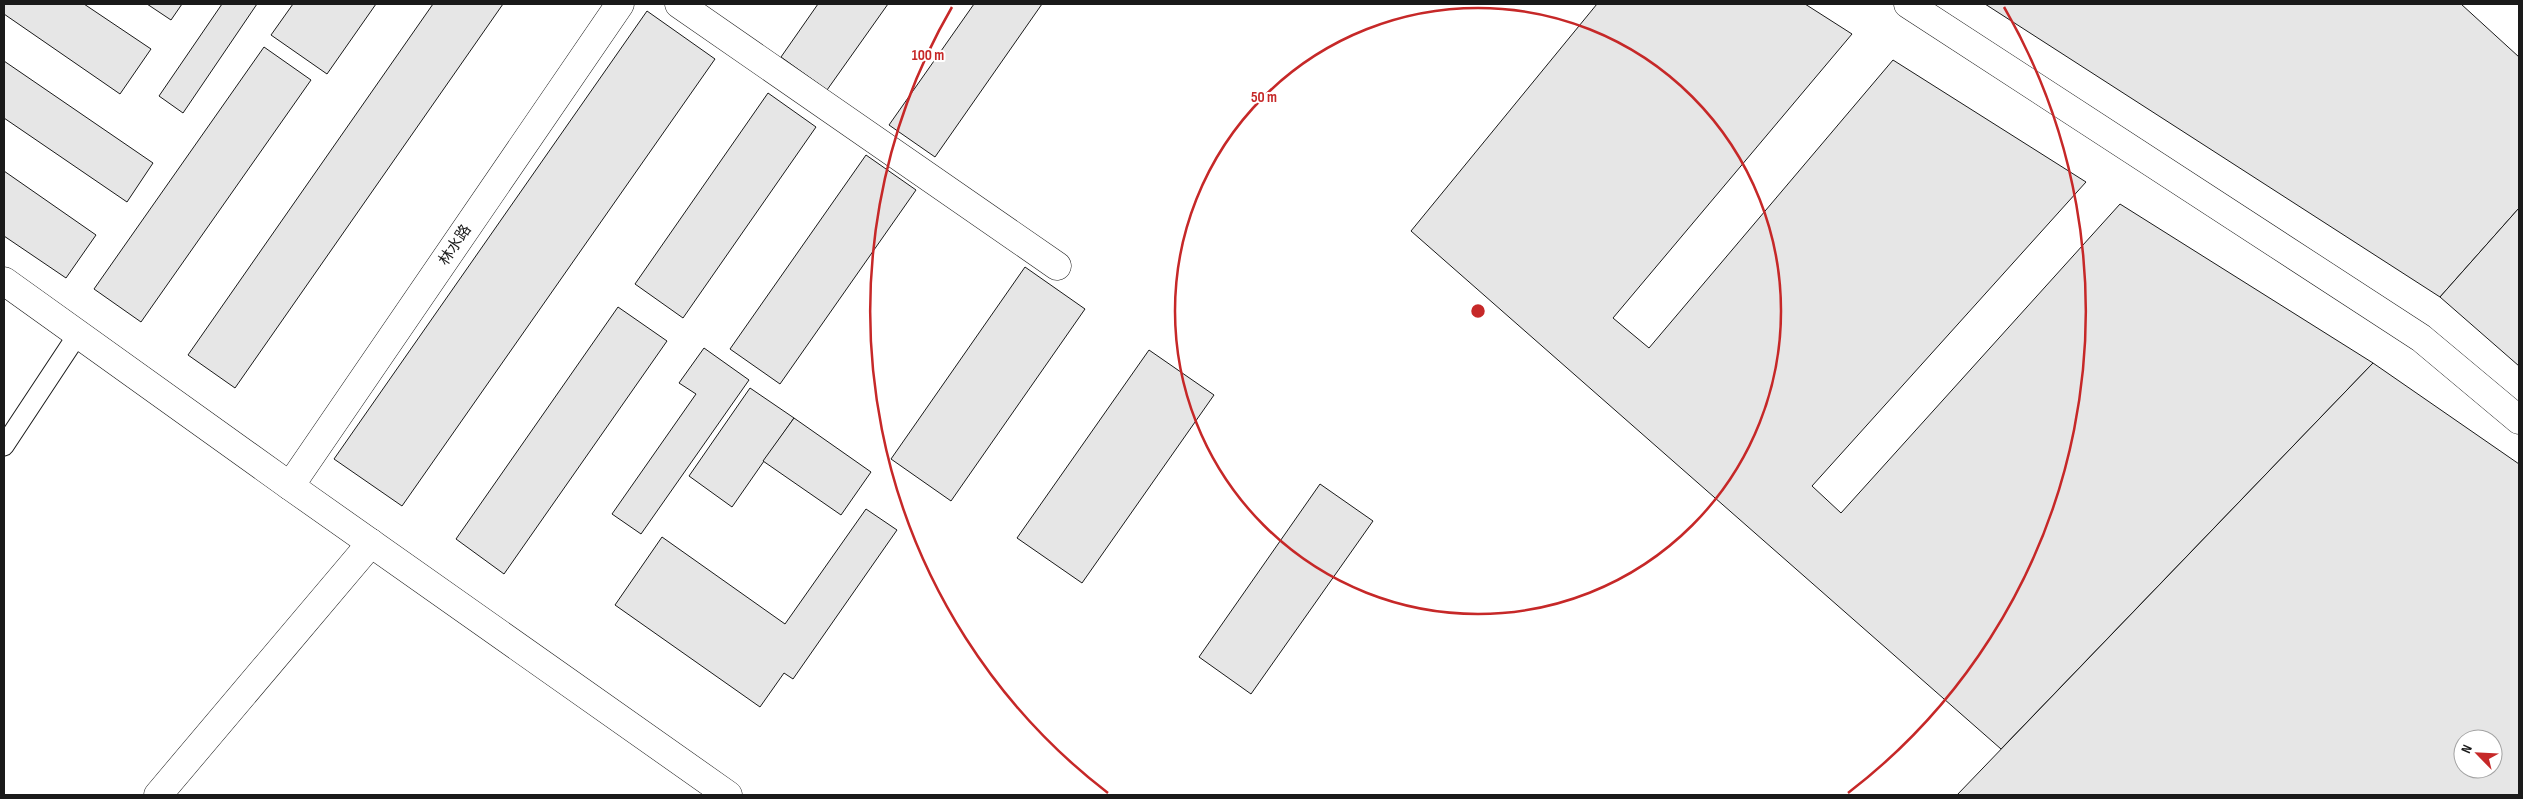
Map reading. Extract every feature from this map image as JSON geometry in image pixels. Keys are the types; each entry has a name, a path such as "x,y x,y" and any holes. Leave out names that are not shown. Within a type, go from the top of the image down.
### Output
{"street":[{"name":"林水路","path":"290,486 620,4"},
{"path":"679,4 1057,266"},
{"path":"1908,4 2421,338 2519,420"},
{"path":"4,280 371,544 728,795"},
{"path":"158,795 371,544"}],"lane":[{"path":"4,446 78,334"}],"building":[{"path":"4,4 84,4 151,49 120,94 4,14"},
{"path":"147,4 182,4 171,20"},
{"path":"222,4 257,4 183,113 159,96"},
{"path":"293,4 376,4 327,74 271,35"},
{"path":"433,4 503,4 235,388 188,355"},
{"path":"818,4 888,4 827,90 781,57"},
{"path":"974,4 1042,4 935,157 889,125"},
{"path":"1597,4 1805,4 1852,34 1613,318 1649,348 1893,60 2086,182 1812,486 1841,513 2120,204 2373,363 2001,749 1411,231"},
{"path":"1985,4 2461,4 2519,57 2519,208 2440,297"},
{"path":"647,11 715,59 402,506 334,459"},
{"path":"264,47 311,80 141,322 94,289"},
{"path":"4,61 153,163 127,202 4,118"},
{"path":"768,93 816,127 683,318 635,284"},
{"path":"866,155 916,190 780,384 730,349"},
{"path":"4,171 96,235 66,278 4,236"},
{"path":"2519,208 2519,366 2440,297"},
{"path":"1025,267 1085,309 951,501 891,459"},
{"path":"618,307 667,341 504,574 456,539"},
{"path":"704,348 749,380 641,534 612,514 696,394 679,383"},
{"path":"1149,350 1214,395 1082,583 1017,538"},
{"path":"2373,363 2519,464 2519,795 1957,795"},
{"path":"750,388 794,418 732,507 689,476"},
{"path":"794,418 871,472 841,515 763,461"},
{"path":"1320,484 1373,521 1251,694 1199,657"},
{"path":"866,509 897,530 793,679 784,673 760,707 615,605 662,537 785,624"}]}
